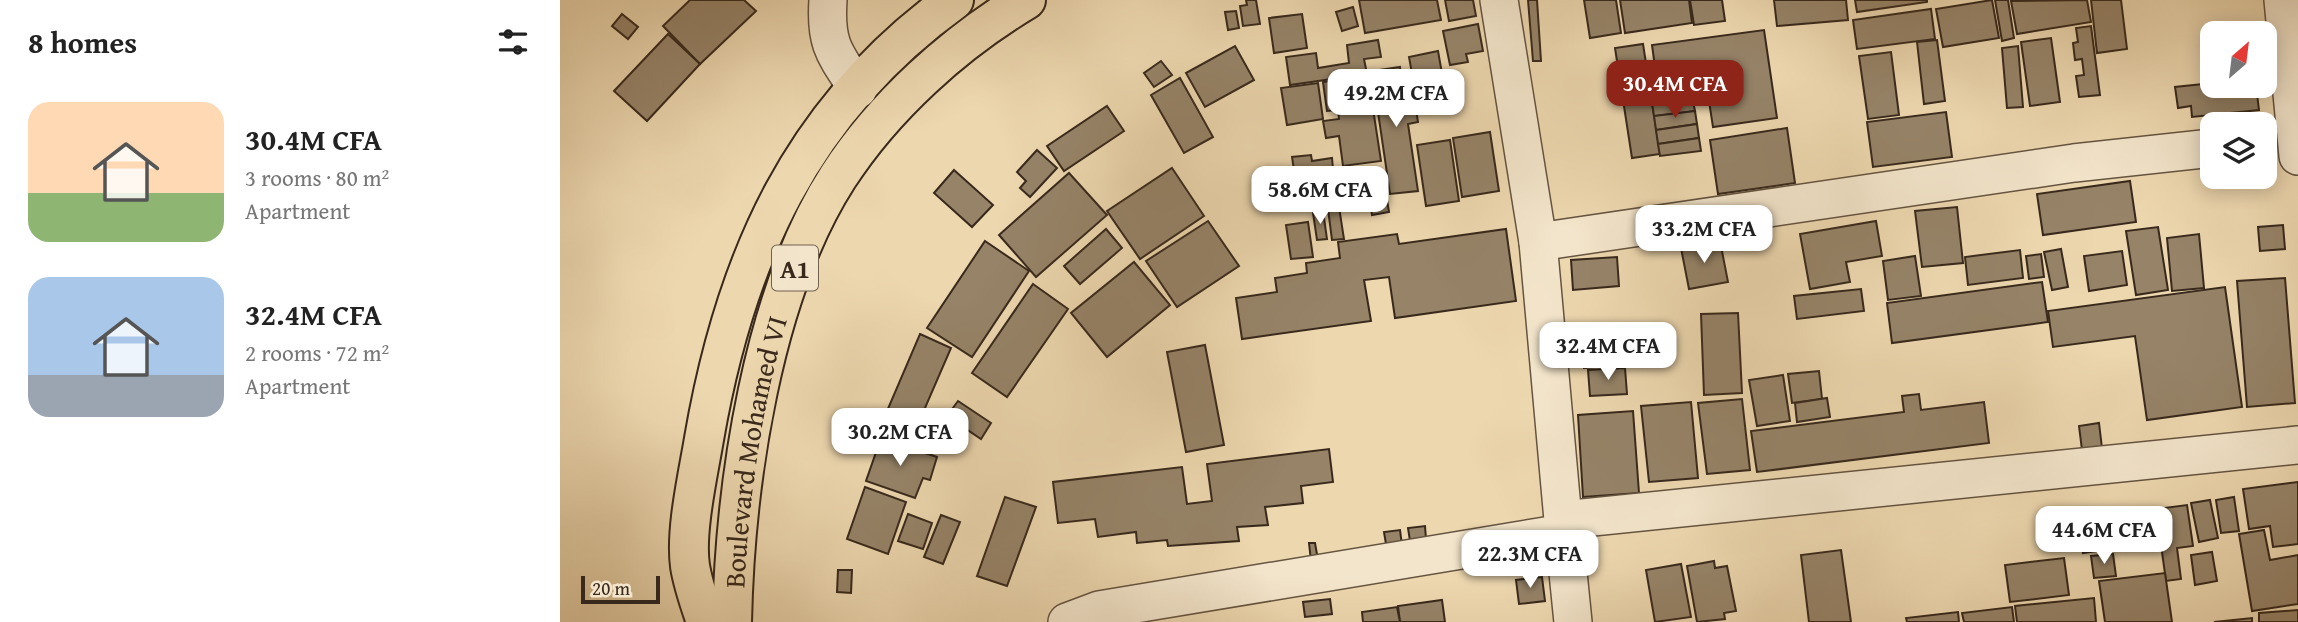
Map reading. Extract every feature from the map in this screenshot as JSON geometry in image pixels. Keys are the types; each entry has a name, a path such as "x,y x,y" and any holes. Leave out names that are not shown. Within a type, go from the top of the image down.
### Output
{"main road":[{"name":"Boulevard Mohamed VI","path":"706,622 690,564 694,499 711,399 728,328 750,262 777,203 805,152 885,60 954,0"},
{"name":"Boulevard Mohamed VI","path":"732,622 733,565 745,458 769,348 808,232 838,177 886,114 972,35 1026,0"}],"street":[{"path":"828,0 826,29 832,51 858,89"},
{"path":"1499,0 1538,242 1573,622"},
{"path":"2283,0 2289,144"},
{"path":"1538,242 2060,164 2200,149"},
{"path":"1067,622 1099,610 1564,526 2298,445"}],"building":[{"path":"690,0 744,0 756,11 700,64 663,26"},
{"path":"1246,0 1256,0 1260,24 1243,26 1240,6 1247,5"},
{"path":"1359,0 1437,0 1441,20 1365,33"},
{"path":"1445,0 1473,0 1476,16 1449,21"},
{"path":"1528,0 1537,0 1541,61 1533,61"},
{"path":"1584,0 1616,0 1621,33 1590,38"},
{"path":"1620,0 1689,0 1692,23 1625,33"},
{"path":"1690,0 1722,0 1725,21 1694,25"},
{"path":"1774,0 1846,0 1848,20 1777,26"},
{"path":"1855,0 1927,0 1927,2 1857,12"},
{"path":"1992,0 1999,38 1943,47 1936,9"},
{"path":"1995,0 2008,0 2014,38 2002,41"},
{"path":"2087,0 2091,22 2017,34 2011,1"},
{"path":"2091,0 2121,0 2127,49 2097,53"},
{"path":"1353,7 1358,26 1342,31 1336,12"},
{"path":"1931,9 1935,39 1857,49 1853,20"},
{"path":"1236,11 1239,28 1228,30 1225,12"},
{"path":"622,14 638,27 628,39 612,26"},
{"path":"1302,14 1307,48 1274,53 1269,18"},
{"path":"1478,24 1483,51 1466,54 1468,62 1450,65 1443,31"},
{"path":"2091,26 2100,95 2079,97 2076,76 2084,75 2082,59 2075,60 2073,43 2078,42 2076,28"},
{"path":"1764,30 1777,118 1713,127 1705,75 1657,82 1652,45"},
{"path":"668,34 700,64 647,121 614,91"},
{"path":"2051,38 2060,102 2030,106 2021,42"},
{"path":"1378,40 1381,57 1364,59 1367,74 1290,85 1286,57 1316,53 1318,68 1349,63 1347,45"},
{"path":"1937,40 1945,101 1924,104 1917,42"},
{"path":"1643,44 1660,154 1632,158 1615,48"},
{"path":"1235,46 1254,80 1205,107 1186,73"},
{"path":"2018,46 2023,107 2007,108 2002,48"},
{"path":"1438,51 1443,79 1414,85 1409,57"},
{"path":"1891,52 1899,115 1868,119 1859,56"},
{"path":"1161,61 1172,75 1154,87 1144,73"},
{"path":"1400,67 1404,99 1414,97 1418,122 1408,124 1418,191 1390,194 1372,71"},
{"path":"1368,76 1381,161 1343,166 1339,136 1326,138 1323,121 1339,119 1338,110 1327,111 1323,82"},
{"path":"1180,78 1213,137 1184,153 1151,95"},
{"path":"1318,83 1323,119 1287,125 1281,88"},
{"path":"2200,84 2200,98 2258,98 2259,110 2200,112 2200,116 2192,117 2191,106 2178,108 2175,87"},
{"path":"1692,97 1695,111 1654,116 1652,103"},
{"path":"1107,106 1124,131 1064,171 1047,146"},
{"path":"1695,111 1697,124 1656,130 1654,116"},
{"path":"1946,112 1952,157 1873,167 1867,122"},
{"path":"1697,124 1699,138 1658,144 1656,130"},
{"path":"1787,128 1795,183 1718,194 1710,140"},
{"path":"1490,132 1499,191 1462,197 1453,138"},
{"path":"1699,138 1701,151 1660,156 1658,144"},
{"path":"1450,140 1459,201 1426,206 1417,145"},
{"path":"1037,150 1057,168 1030,197 1020,188 1026,181 1017,172"},
{"path":"1311,155 1312,161 1332,158 1334,181 1320,182 1319,174 1295,177 1292,157"},
{"path":"1172,168 1204,216 1140,259 1107,211"},
{"path":"954,170 993,205 972,227 934,193"},
{"path":"1069,173 1107,215 1036,277 999,235"},
{"path":"2130,181 2136,222 2043,235 2037,194"},
{"path":"1384,182 1389,212 1372,215 1367,184"},
{"path":"1339,207 1344,239 1332,240 1328,209"},
{"path":"1957,207 1963,263 1922,267 1915,211"},
{"path":"1323,211 1327,239 1317,240 1313,213"},
{"path":"1208,221 1239,266 1177,307 1146,261"},
{"path":"1876,221 1882,256 1846,262 1850,282 1810,289 1800,234"},
{"path":"1308,222 1313,257 1291,259 1286,225"},
{"path":"2283,225 2285,249 2260,251 2258,227"},
{"path":"2158,227 2168,290 2136,295 2126,231"},
{"path":"1106,229 1122,248 1080,284 1064,266"},
{"path":"1506,229 1516,301 1395,318 1389,277 1364,280 1371,321 1242,339 1236,298 1277,292 1275,278 1307,273 1306,263 1340,258 1338,242 1397,234 1399,244"},
{"path":"2199,234 2204,288 2172,291 2167,238"},
{"path":"985,241 1029,271 972,357 927,328"},
{"path":"1720,241 1728,282 1689,289 1681,248"},
{"path":"2061,249 2068,287 2052,290 2044,252"},
{"path":"2020,250 2023,278 1968,285 1965,257"},
{"path":"2122,251 2127,285 2089,291 2084,256"},
{"path":"2041,254 2044,277 2029,279 2026,256"},
{"path":"1915,256 1921,296 1888,300 1883,261"},
{"path":"1617,257 1619,286 1573,290 1571,260"},
{"path":"1134,262 1170,305 1107,357 1071,313"},
{"path":"2285,278 2295,403 2247,407 2237,281"},
{"path":"2042,282 2048,322 1892,343 1887,303"},
{"path":"1033,284 1068,309 1007,397 972,373"},
{"path":"2225,287 2242,407 2147,420 2135,336 2053,347 2048,311"},
{"path":"1861,289 1864,311 1797,319 1794,296"},
{"path":"1738,313 1742,393 1704,395 1701,314"},
{"path":"920,334 951,348 912,438 881,425"},
{"path":"1627,334 1629,365 1584,368 1582,337"},
{"path":"1205,345 1224,445 1186,452 1167,352"},
{"path":"1625,368 1627,394 1590,396 1588,370"},
{"path":"1819,371 1822,399 1792,403 1788,374"},
{"path":"1783,375 1790,421 1757,426 1749,380"},
{"path":"1919,394 1921,410 1984,402 1989,443 1757,472 1751,431 1904,412 1902,396"},
{"path":"1827,398 1830,417 1797,422 1795,403"},
{"path":"1742,399 1750,470 1707,474 1698,403"},
{"path":"958,401 991,423 981,439 966,429 961,437 950,430 956,422 947,416"},
{"path":"1691,402 1698,478 1649,482 1641,406"},
{"path":"1633,411 1639,493 1583,497 1578,415"},
{"path":"2099,423 2102,448 2082,450 2079,426"},
{"path":"881,438 937,457 930,480 923,478 915,498 866,481"},
{"path":"1329,449 1333,482 1301,486 1303,503 1265,507 1268,525 1237,527 1239,541 1168,546 1167,540 1137,543 1136,532 1098,537 1095,519 1058,523 1053,482 1182,467 1187,504 1212,501 1207,464"},
{"path":"2298,482 2298,544 2273,547 2270,526 2249,529 2243,489"},
{"path":"865,487 906,502 888,554 847,539"},
{"path":"1005,497 1036,507 1007,586 977,576"},
{"path":"2234,497 2239,531 2221,533 2216,500"},
{"path":"2210,500 2218,538 2199,542 2191,503"},
{"path":"2187,505 2193,546 2177,548 2181,579 2166,581 2156,509"},
{"path":"908,514 932,523 923,549 898,541"},
{"path":"941,515 960,522 943,564 924,557"},
{"path":"2100,523 2104,550 2083,553 2079,526"},
{"path":"1425,526 1426,539 1410,541 1408,528"},
{"path":"1400,530 1403,553 1388,556 1384,532"},
{"path":"2264,530 2270,560 2298,555 2298,604 2252,611 2239,534"},
{"path":"1309,543 1315,543 1318,560 1311,561"},
{"path":"1841,550 1851,622 1809,622 1801,555"},
{"path":"2212,552 2217,581 2195,585 2191,555"},
{"path":"2113,554 2116,576 2094,578 2091,556"},
{"path":"2064,558 2069,595 2010,602 2005,565"},
{"path":"1714,561 1715,568 1727,566 1736,611 1724,613 1725,619 1697,622 1687,566"},
{"path":"1681,564 1691,617 1655,622 1646,570"},
{"path":"838,570 852,570 851,593 837,592"},
{"path":"2165,573 2172,622 2105,622 2099,581"},
{"path":"1542,577 1545,601 1519,604 1516,580"},
{"path":"2094,598 2096,622 2017,622 2015,606"},
{"path":"1330,599 1332,614 1305,617 1303,602"},
{"path":"1442,600 1445,622 1400,622 1398,606"},
{"path":"1397,607 1400,622 1363,622 1362,612"},
{"path":"2012,607 2014,622 1964,622 1962,613"},
{"path":"2298,610 2298,622 2259,622 2259,613"},
{"path":"1958,612 1959,622 1907,622 1906,618"},
{"path":"2252,618 2252,622 2214,622"}]}
